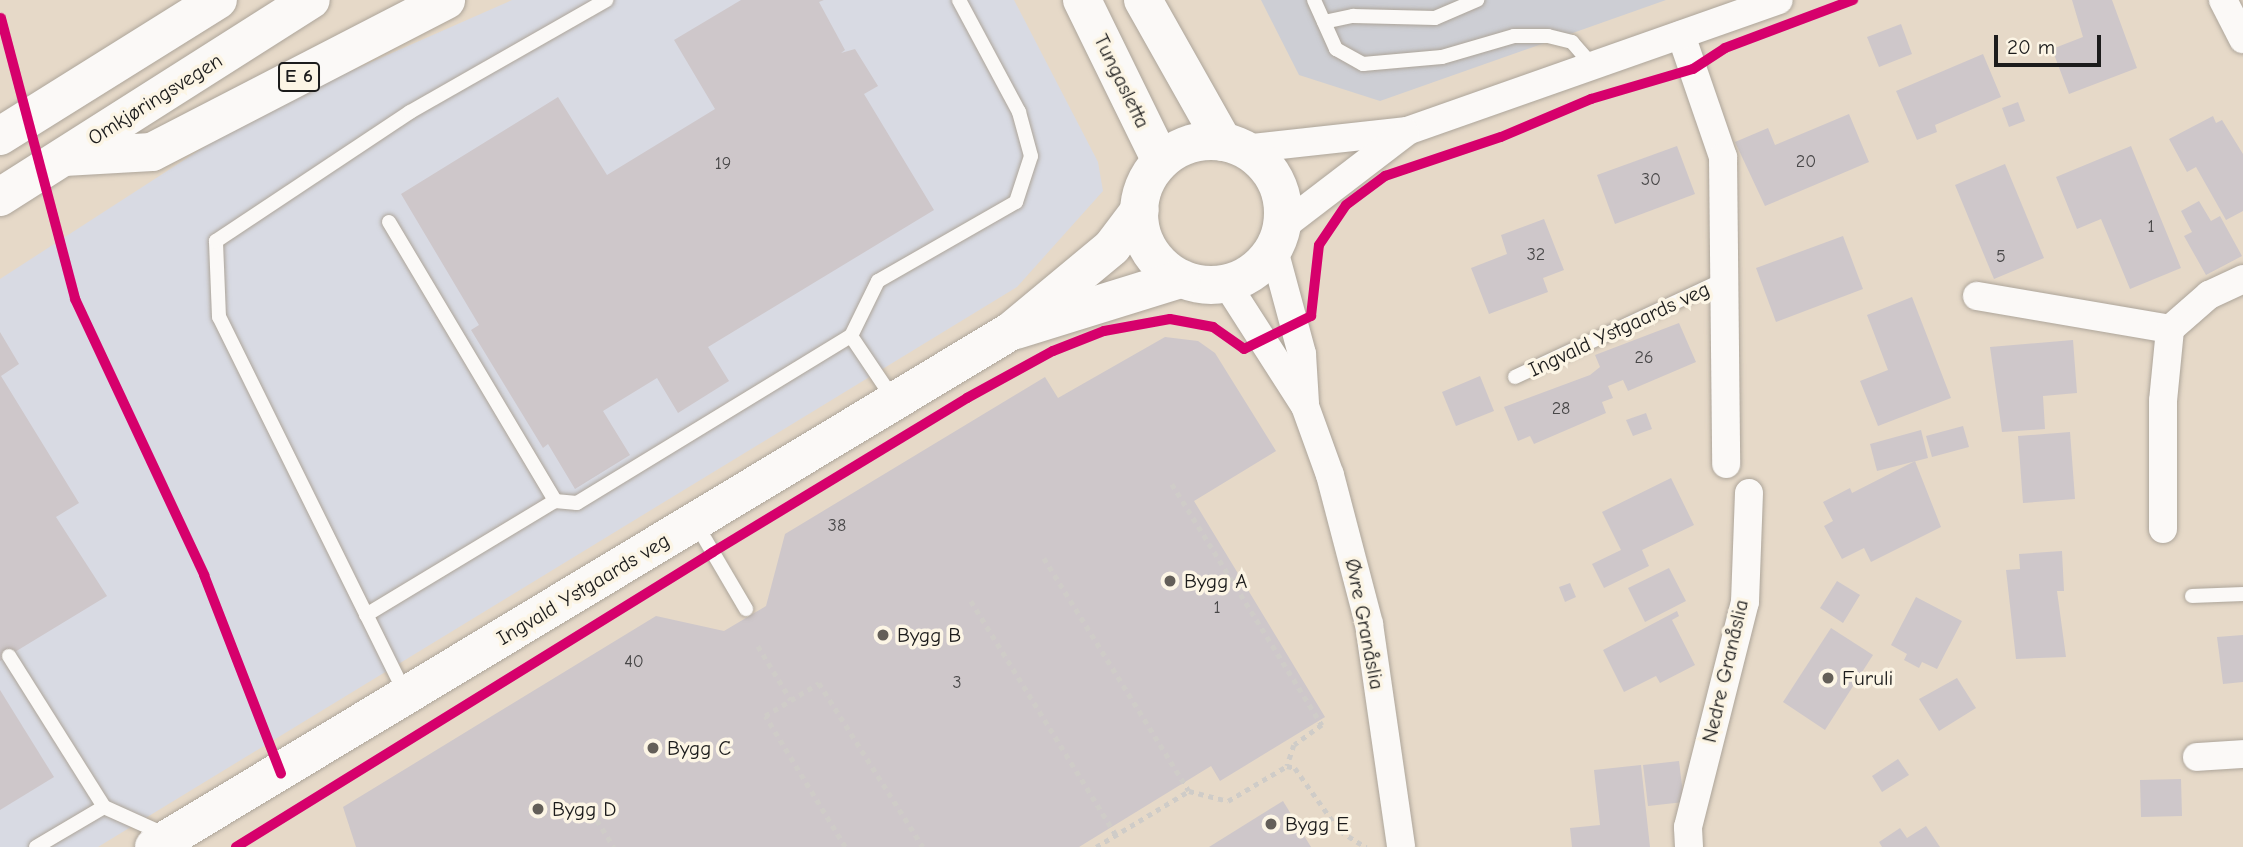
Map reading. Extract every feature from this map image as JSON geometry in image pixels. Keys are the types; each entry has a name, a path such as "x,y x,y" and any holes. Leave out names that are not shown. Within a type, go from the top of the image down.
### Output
{"main road":[{"path":"0,136 175,17 218,0"},
{"name":"Omkjøringsvegen","path":"0,197 311,0"},
{"name":"E 6","path":"64,157 152,152 446,0"},
{"name":"Tungasletta","path":"1082,0 1161,161"},
{"path":"1143,0 1233,145 1275,180 1282,203 1278,238 1258,269 1226,283 1194,284 1181,279 1157,262 1145,244 1140,210 1147,179 1161,161 1200,142 1233,145"},
{"name":"Ingvald Ystgaards veg","path":"162,842 407,697 1011,331 1112,247 1140,210"},
{"name":"Ingvald Ystgaards veg","path":"1011,331 1181,279"}],"street":[{"path":"1233,145 1407,131 1779,0"},
{"path":"2223,0 2243,39"},
{"name":"Ingvald Ystgaards veg","path":"1681,35 1723,157 1727,202 1723,280 1726,464"},
{"path":"1278,238 1407,131"},
{"name":"Øvre Granåslia","path":"1278,238 1302,354 1305,406"},
{"path":"2164,529 2163,401 2170,330 2209,295 2243,279"},
{"name":"Øvre Granåslia","path":"1226,283 1305,406 1330,475 1369,624 1401,847"},
{"path":"1977,296 2170,330"},
{"name":"Nedre Granåslia","path":"1689,847 1688,827 1745,602 1749,493"},
{"path":"2197,757 2243,754"}],"lane":[{"path":"407,697 219,317 216,241 411,112 606,0"},
{"path":"366,615 555,501 577,503 851,336 878,281 1016,202 1031,156 1019,112 959,0"},
{"path":"1314,0 1336,49 1363,64 1442,57 1514,36 1548,36 1572,42 1592,65"},
{"path":"1324,22 1353,16 1435,18 1477,0"},
{"path":"390,222 555,501"},
{"name":"Ingvald Ystgaards veg","path":"1515,377 1723,280"},
{"path":"851,336 894,400"},
{"path":"695,521 746,609"},
{"path":"2192,596 2243,594"},
{"path":"9,656 104,807 162,842"},
{"path":"36,847 104,807"}],"path":[{"path":"1044,558 1189,791 1227,801 1287,766 1294,745 1322,725 1171,484"},
{"path":"971,601 1116,835"},
{"path":"758,646 791,701"},
{"path":"845,847 765,716 819,683 923,847"},
{"path":"1287,766 1295,768 1340,831 1367,847"},
{"path":"1096,847 1189,791"},
{"path":"597,820 614,847"}],"shaded area":[{"path":"512,0 1014,0 1098,162 1103,191 1017,287 98,847 0,847 0,279 260,111"},
{"path":"1261,0 1666,0 1380,101 1299,75"}],"building":[{"path":"741,0 824,0 819,2 845,50 841,53 855,49 878,86 864,94 934,210 708,347 729,381 678,413 657,378 603,411 630,455 575,489 548,444 543,448 471,330 479,325 401,194 558,97 607,175 715,109 674,40"},
{"path":"2072,0 2112,0 2137,68 2069,94 2052,49 2083,37"},
{"path":"1901,24 1912,54 1879,67 1867,37"},
{"path":"1983,54 2001,97 1935,125 1937,132 1917,140 1896,91"},
{"path":"2018,102 2025,121 2009,127 2002,108"},
{"path":"1849,114 1869,162 1765,206 1735,142 1768,128 1775,145"},
{"path":"2213,116 2216,123 2222,120 2243,154 2243,211 2226,220 2196,167 2187,172 2169,139"},
{"path":"1677,146 1695,194 1615,224 1597,175"},
{"path":"2131,146 2181,268 2130,289 2101,219 2077,229 2056,177"},
{"path":"2005,164 2044,258 1994,279 1955,185"},
{"path":"2199,201 2211,221 2220,216 2242,256 2206,275 2184,236 2192,232 2181,211"},
{"path":"1544,219 1564,270 1543,278 1548,292 1489,314 1471,268 1507,254 1501,235"},
{"path":"1843,236 1863,289 1776,322 1756,268"},
{"path":"1912,297 1951,398 1878,426 1860,381 1888,370 1867,315"},
{"path":"1679,323 1696,362 1628,391 1623,380 1608,386 1613,398 1602,402 1606,413 1534,444 1530,436 1518,441 1504,407 1590,375 1600,367 1595,355"},
{"path":"0,332 19,364 1,376 79,503 56,517 107,596 0,661"},
{"path":"1165,337 1198,341 1215,353 1276,451 1194,501 1325,717 1220,781 1211,766 1079,847 356,847 343,807 656,616 724,631 766,606 785,534 1045,377 1058,398"},
{"path":"2073,340 2077,393 2043,396 2045,429 2002,432 1990,347"},
{"path":"1480,376 1494,411 1456,426 1442,392"},
{"path":"1646,413 1652,429 1633,436 1626,420"},
{"path":"1963,426 1969,447 1932,457 1926,436"},
{"path":"1921,430 1928,458 1877,471 1870,444"},
{"path":"2070,432 2075,499 2023,503 2018,436"},
{"path":"1915,461 1941,527 1871,562 1864,548 1842,559 1824,526 1833,521 1823,502 1850,488 1852,493"},
{"path":"1671,478 1694,525 1642,550 1649,566 1604,588 1592,564 1621,550 1602,512"},
{"path":"2062,551 2064,591 2057,591 2066,657 2016,659 2006,570 2020,569 2019,554"},
{"path":"1669,568 1686,601 1645,622 1628,588"},
{"path":"1837,581 1860,595 1843,623 1820,608"},
{"path":"1570,583 1576,597 1565,602 1559,587"},
{"path":"1916,597 1962,621 1937,669 1922,662 1919,668 1904,660 1907,654 1891,645"},
{"path":"1677,611 1679,616 1672,620 1695,665 1660,683 1656,676 1624,692 1603,650"},
{"name":"Furuli","path":"1831,628 1873,655 1825,730 1783,702"},
{"path":"2243,635 2243,682 2223,684 2217,637"},
{"path":"1957,678 1976,708 1939,731 1919,699"},
{"path":"0,690 54,777 0,810"},
{"path":"1898,759 1909,775 1882,792 1872,776"},
{"path":"1679,761 1684,802 1648,806 1643,765"},
{"path":"1641,765 1650,847 1572,847 1570,828 1600,825 1594,770"},
{"path":"2181,779 2182,816 2141,817 2140,780"},
{"name":"Bygg E","path":"1283,801 1311,847 1209,847"},
{"path":"1926,826 1940,847 1882,847 1879,842 1900,828 1907,838"}],"cycle path":[{"path":"236,847 713,552 967,398 1053,351 1104,331 1170,319 1213,327 1244,349 1311,316 1319,245 1346,205 1385,176 1501,137 1591,99 1693,69 1725,48 1853,0"},
{"path":"1,18 75,299 204,575 281,774"}],"place":[{"name":"Bygg A","path":"1170,581"},
{"name":"Bygg B","path":"883,635"},
{"name":"Furuli","path":"1828,678"},
{"name":"Bygg C","path":"653,748"},
{"name":"Bygg D","path":"538,809"},
{"name":"Bygg E","path":"1271,824"}]}
